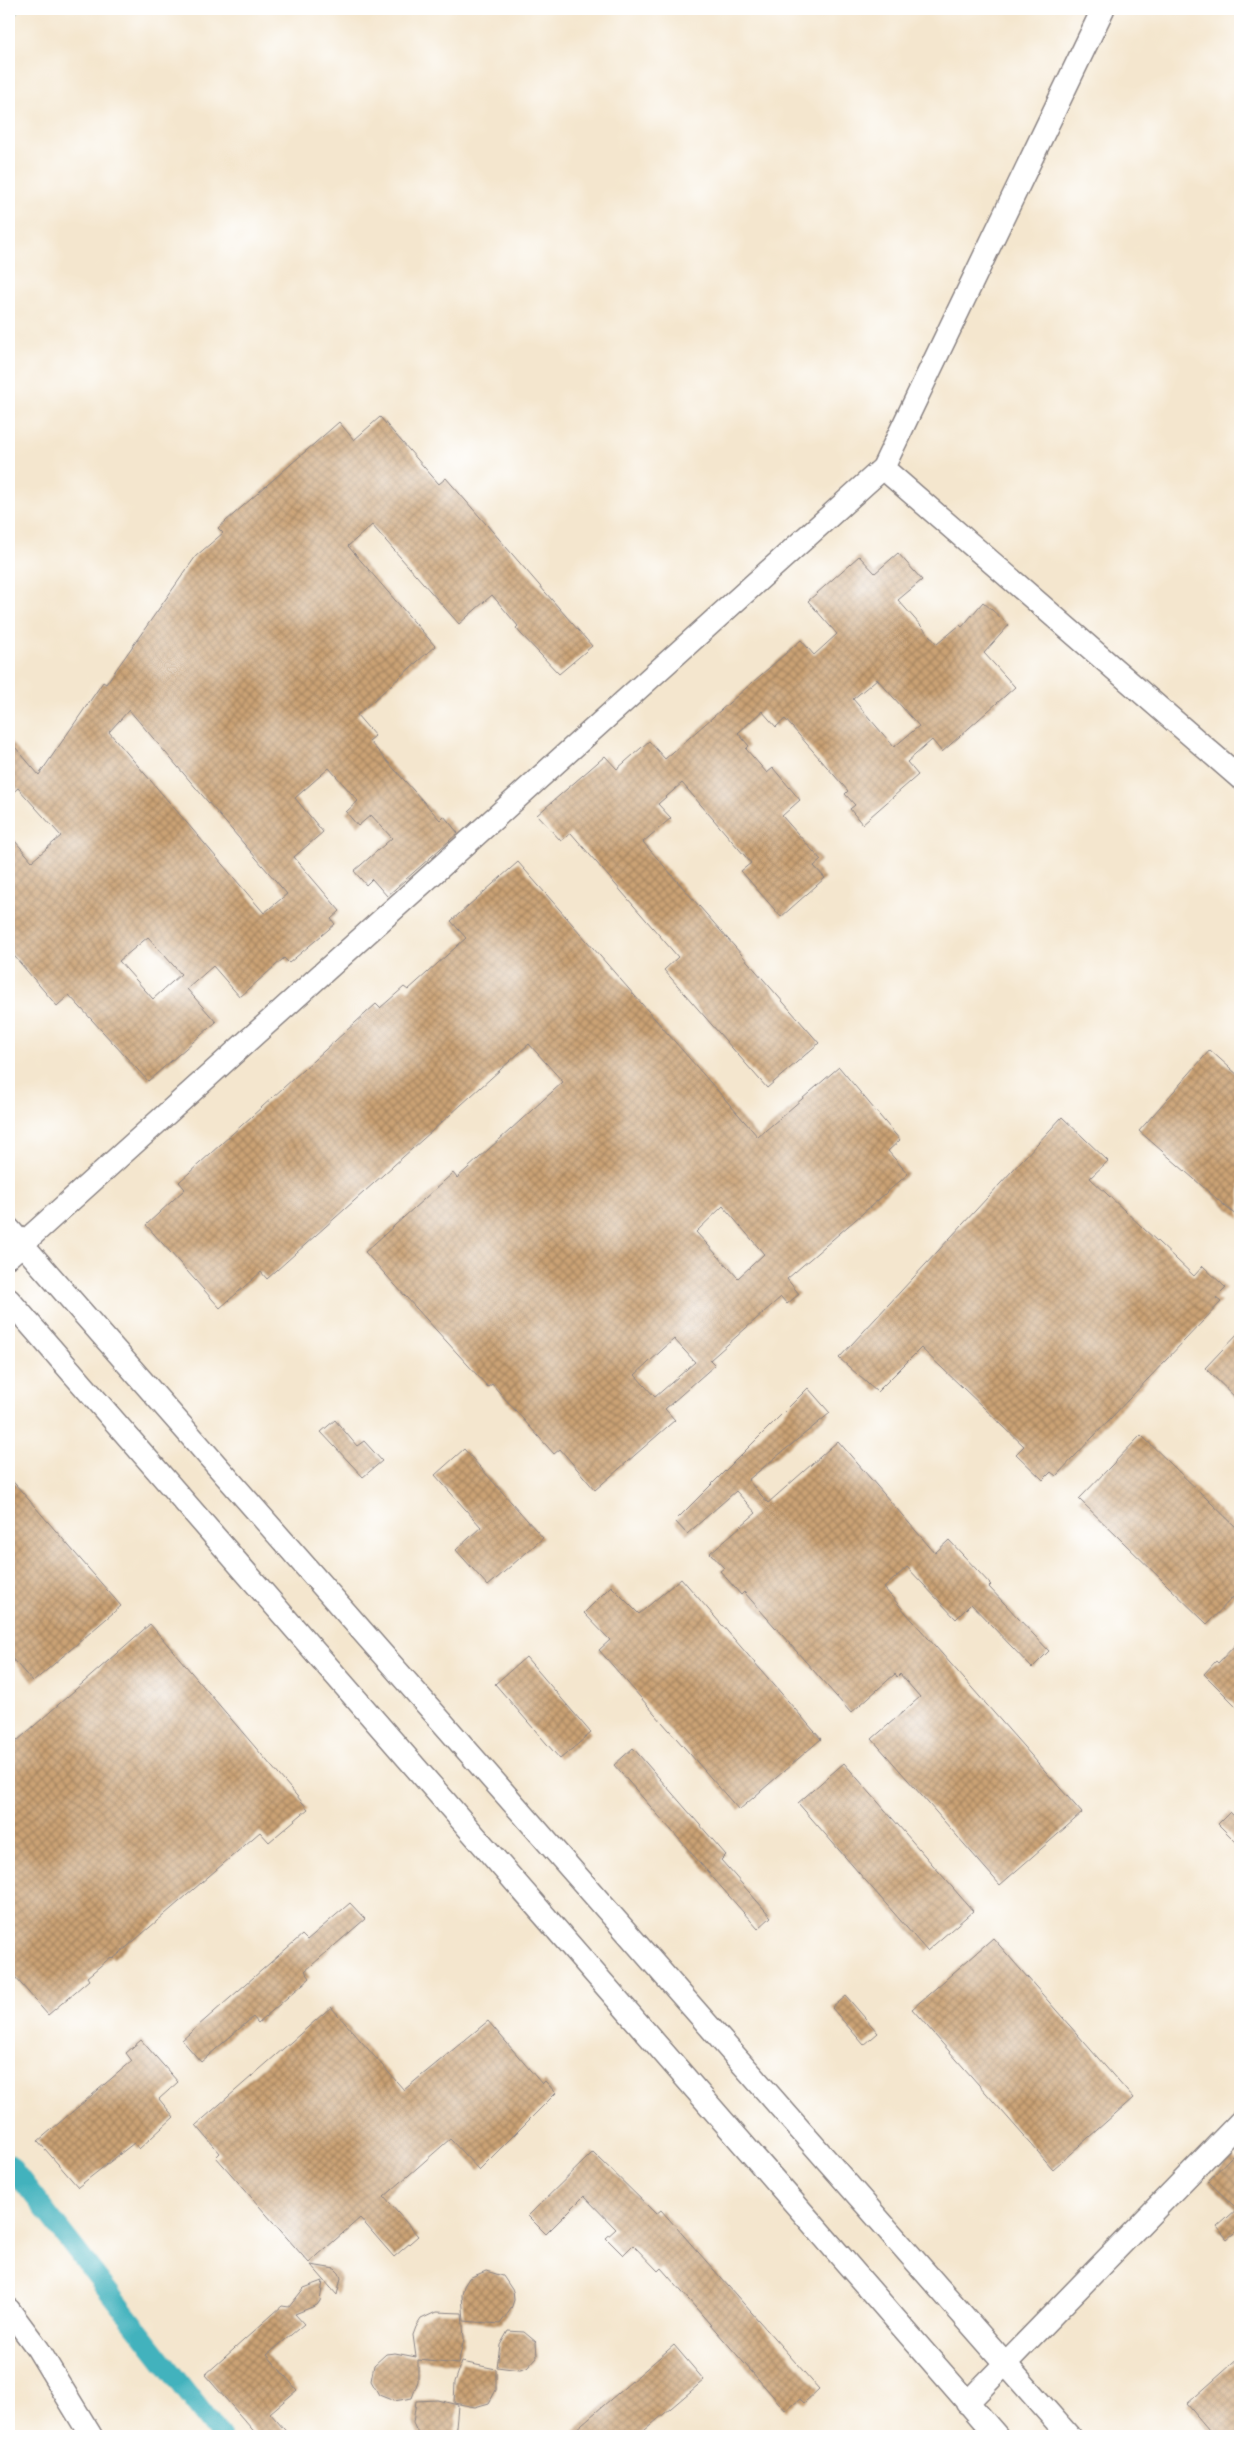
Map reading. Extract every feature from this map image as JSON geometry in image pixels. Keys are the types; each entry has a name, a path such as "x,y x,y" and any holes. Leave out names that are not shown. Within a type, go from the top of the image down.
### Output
{"street":[{"path":"1069,2436 13,1243 883,468 1103,9"},
{"path":"883,468 1240,778"},
{"path":"9,1300 997,2436"},
{"path":"967,2403 1240,2122"},
{"path":"9,2310 38,2349 91,2436"}],"building":[{"path":"380,417 439,484 446,478 592,646 559,674 521,634 516,628 518,626 492,595 459,624 372,525 348,546 435,646 357,715 375,736 369,741 440,820 444,816 458,833 387,896 372,879 366,885 354,871 392,838 371,815 358,826 346,812 358,801 329,768 295,798 323,832 294,857 340,911 331,919 335,924 289,963 284,958 240,997 213,966 187,989 216,1022 148,1081 69,995 57,1006 9,950 9,834 32,861 61,836 18,788 9,796 9,740 39,775 103,682 106,684 196,556 223,533 218,528 339,422 354,440","holes":["129,710 287,894 264,913 109,732","148,937 181,974 153,999 119,961"]},
{"path":"898,553 922,580 898,600 937,644 960,625 962,627 983,602 1009,625 984,653 1015,687 942,752 932,740 907,762 918,775 862,824 850,809 855,805 845,794 848,791 785,719 776,727 762,711 738,733 749,746 746,749 767,773 773,768 800,800 782,816 821,860 814,866 825,878 781,917 741,871 751,863 682,783 658,804 671,818 643,842 819,1043 767,1088 664,970 678,957 571,833 561,841 537,815 605,756 617,769 649,741 665,759 801,640 814,655 837,634 808,601 859,556 875,573","holes":["877,679 919,726 894,747 853,699"]},
{"path":"518,862 758,1137 839,1067 900,1140 888,1151 908,1174 787,1279 799,1294 787,1304 781,1297 710,1360 715,1365 665,1409 675,1420 595,1490 560,1449 554,1454 492,1384 488,1387 365,1252 453,1173 457,1178 563,1082 529,1044 267,1279 261,1272 220,1308 146,1225 185,1189 179,1182 376,1004 380,1008 404,987 408,990 466,938 451,921","holes":["723,1206 764,1254 738,1278 696,1232","674,1339 695,1362 655,1397 635,1375"]},
{"path":"1210,1050 1240,1077 1240,1219 1139,1131"},
{"path":"1062,1117 1108,1161 1090,1178 1194,1276 1203,1266 1226,1288 1216,1298 1221,1302 1056,1476 1051,1472 1043,1480 1016,1454 1024,1446 921,1348 877,1392 839,1358"},
{"path":"1240,1331 1240,1402 1205,1368"},
{"path":"808,1388 830,1413 748,1480 768,1503 838,1441 935,1553 949,1540 991,1585 989,1587 1049,1651 1032,1668 971,1604 956,1619 907,1567 884,1588 1082,1813 1000,1885 872,1739 920,1697 900,1674 897,1677 895,1674 851,1713 744,1592 741,1595 720,1571 724,1568 710,1553 756,1513 736,1491 687,1534 675,1521"},
{"path":"335,1420 357,1446 364,1441 382,1461 363,1477 321,1432"},
{"path":"1141,1435 1240,1531 1240,1590 1207,1624 1079,1499"},
{"path":"464,1449 543,1538 488,1586 456,1550 481,1527 435,1475"},
{"path":"9,1477 121,1606 33,1682 9,1655"},
{"path":"681,1578 821,1739 739,1810 599,1650 610,1640 584,1613 611,1586 639,1614"},
{"path":"150,1624 308,1809 269,1842 260,1832 113,1959 111,1957 87,1977 89,1980 48,2015 9,1970 9,1748"},
{"path":"1240,1640 1240,1710 1204,1674 1216,1661 1218,1663"},
{"path":"526,1657 591,1733 560,1759 495,1684"},
{"path":"633,1748 726,1855 721,1860 771,1917 758,1929 614,1765"},
{"path":"844,1763 973,1911 927,1951 798,1803"},
{"path":"1230,1812 1240,1822 1240,1846 1218,1824"},
{"path":"350,1903 365,1919 305,1971 310,1978 258,2023 253,2017 201,2062 182,2040 302,1935 307,1940"},
{"path":"993,1938 1133,2098 1053,2169 912,2009"},
{"path":"846,1996 878,2033 864,2045 832,2008"},
{"path":"331,2007 404,2090 488,2021 542,2084 545,2081 556,2093 479,2170 450,2139 384,2197 418,2236 394,2257 360,2218 309,2263 216,2157 220,2153 196,2125"},
{"path":"141,2040 178,2082 159,2099 174,2117 139,2149 134,2143 78,2187 38,2141 132,2061 126,2053"},
{"path":"593,2152 656,2214 661,2210 819,2389 804,2403 800,2399 786,2411 661,2268 658,2271 633,2245 623,2255 606,2238 616,2229 584,2196 546,2234 528,2216"},
{"path":"1232,2156 1240,2164 1240,2228 1227,2239 1217,2227 1237,2209 1208,2181"},
{"path":"311,2265 335,2269 339,2273 341,2278 337,2295"},
{"path":"486,2271 503,2276 513,2291 514,2300 511,2309 500,2324 464,2321 462,2295 464,2286 469,2278"},
{"path":"323,2281 320,2301 317,2305 295,2314 304,2324 267,2355 297,2390 270,2413 290,2436 258,2436 205,2375 282,2306 289,2307 304,2288"},
{"path":"436,2312 462,2313 464,2339 458,2364 418,2360 418,2381 412,2398 394,2401 379,2395 371,2381 374,2365 386,2354 395,2353 416,2357 413,2335 416,2327 421,2319"},
{"path":"508,2331 524,2332 536,2342 537,2357 527,2368 520,2370 497,2367 500,2345"},
{"path":"674,2345 704,2380 638,2436 568,2436"},
{"path":"1240,2357 1240,2436 1214,2436 1187,2404"},
{"path":"462,2362 496,2369 496,2390 489,2403 475,2407 454,2403 455,2382"},
{"path":"437,2400 458,2405 456,2427 452,2436 419,2436 413,2423 416,2401"}],"waterway":[{"path":"9,21 17,9"},
{"path":"9,2164 221,2436"}]}
